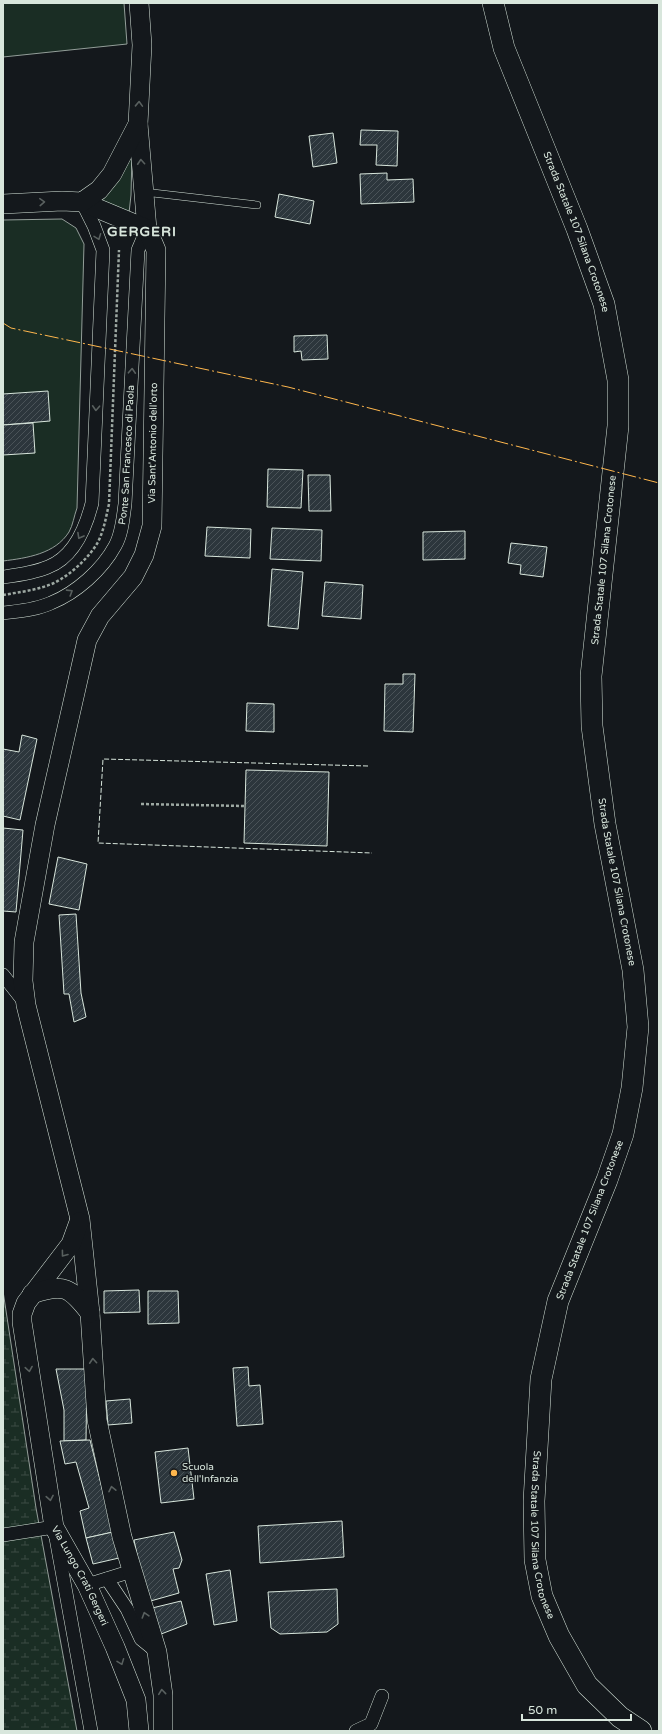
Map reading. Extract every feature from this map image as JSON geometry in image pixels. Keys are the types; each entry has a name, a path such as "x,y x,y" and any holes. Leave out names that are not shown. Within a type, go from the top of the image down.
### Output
{"main road":[{"name":"Strada Statale 107 Silana Crotonese","path":"493,3 504,48 577,229 604,304 618,380 618,426 591,676 592,726 606,824 633,970 638,1027 632,1088 623,1134 607,1180 558,1300 541,1379 534,1509 535,1560 542,1596 559,1636 587,1684 620,1717 641,1731"}],"street":[{"path":"3,204 62,201 82,202 147,229 138,124 142,45 139,3"},
{"path":"82,202 99,190 112,174 138,124"},
{"path":"3,577 30,573 50,566 66,554 78,540 88,521 92,503 103,250 94,226 82,202"},
{"name":"Ponte San Francesco di Paola","path":"3,613 35,608 51,603 72,592 88,579 102,564 115,546 121,528 125,504 138,250 147,229"},
{"name":"Via Sant'Antonio dell'orto","path":"147,229 156,250 152,526 144,555 133,577 100,616 87,640 45,825 24,942 24,981 26,1005 80,1219 90,1313 97,1420 122,1537 157,1652 163,1696 163,1731"},
{"path":"3,975 26,1005"},
{"path":"3,1535 54,1526 22,1314 26,1303 32,1294 71,1244 80,1219"},
{"path":"32,1294 57,1288 67,1290 76,1295 90,1313"},
{"name":"Via Lungo Crati Gergeri","path":"54,1526 86,1585 115,1648 136,1700 139,1731"},
{"name":"Via Lungo Crati Gergeri","path":"54,1526 91,1731"},
{"path":"86,1585 132,1571"},
{"path":"107,1579 127,1609 141,1639 157,1652"},
{"path":"356,1731 371,1724 382,1696"}],"lane":[{"path":"144,192 257,205"}],"path":[{"path":"3,595 32,590"},
{"path":"141,804 245,806"}],"green space":[{"path":"3,3 124,3 127,44 3,57"},
{"path":"132,153 131,195 129,213 94,199"},
{"path":"62,219 76,228 84,244 77,508 69,532 56,545 40,554 3,561 3,220"},
{"path":"3,1291 36,1508 77,1731 3,1731"}],"building":[{"path":"361,130 398,131 397,166 376,165 377,145 360,145"},
{"path":"333,133 337,163 313,167 309,136"},
{"path":"387,173 387,180 413,179 414,202 361,204 360,174"},
{"path":"279,194 314,201 310,224 275,217"},
{"path":"327,335 328,359 302,360 301,351 294,352 294,336"},
{"path":"48,391 50,421 3,425 3,394"},
{"path":"33,423 35,453 3,455 3,425"},
{"path":"268,469 303,470 301,508 267,507"},
{"path":"308,475 330,475 331,511 309,511"},
{"path":"207,527 251,529 250,558 205,556"},
{"path":"272,528 322,530 321,561 270,559"},
{"path":"465,531 465,559 423,560 423,532"},
{"path":"511,543 547,547 543,577 520,574 521,565 508,563"},
{"path":"272,569 303,572 298,629 268,626"},
{"path":"325,582 363,585 361,619 322,616"},
{"path":"403,674 415,674 413,732 384,731 385,684 403,684"},
{"path":"247,703 274,704 274,732 246,731"},
{"path":"22,735 37,739 20,820 3,816 3,749 19,752"},
{"path":"246,770 329,772 327,846 244,843"},
{"path":"3,828 23,830 16,912 3,911"},
{"path":"58,857 87,864 79,910 49,904"},
{"path":"76,914 81,993 86,1017 74,1022 69,994 64,994 59,915"},
{"path":"139,1290 140,1312 104,1313 104,1291"},
{"path":"148,1291 178,1291 179,1323 148,1324"},
{"path":"248,1367 249,1386 260,1385 263,1424 237,1426 233,1368"},
{"path":"56,1369 87,1369 86,1440 64,1441 64,1410"},
{"path":"130,1399 132,1423 108,1425 106,1401"},
{"path":"90,1440 113,1532 86,1538 80,1511 89,1508 76,1462 65,1464 60,1441"},
{"path":"188,1448 194,1499 161,1503 155,1452"},
{"path":"342,1521 344,1557 260,1563 258,1526"},
{"path":"113,1532 119,1558 93,1564 86,1538"},
{"path":"174,1532 182,1560 179,1568 173,1569 179,1593 147,1602 134,1540"},
{"path":"230,1570 237,1621 214,1625 206,1574"},
{"path":"337,1589 338,1624 327,1632 280,1634 271,1628 268,1592"},
{"path":"181,1601 187,1624 156,1636 148,1609"}],"fence":[{"path":"368,766 103,759 98,843 372,853"}],"power":[{"path":"3,323 11,328 288,387 659,483"}],"place":[{"name":"Scuola dell'Infanzia","path":"174,1473"}],"district":[{"name":"GERGERI","path":"142,231"}]}
